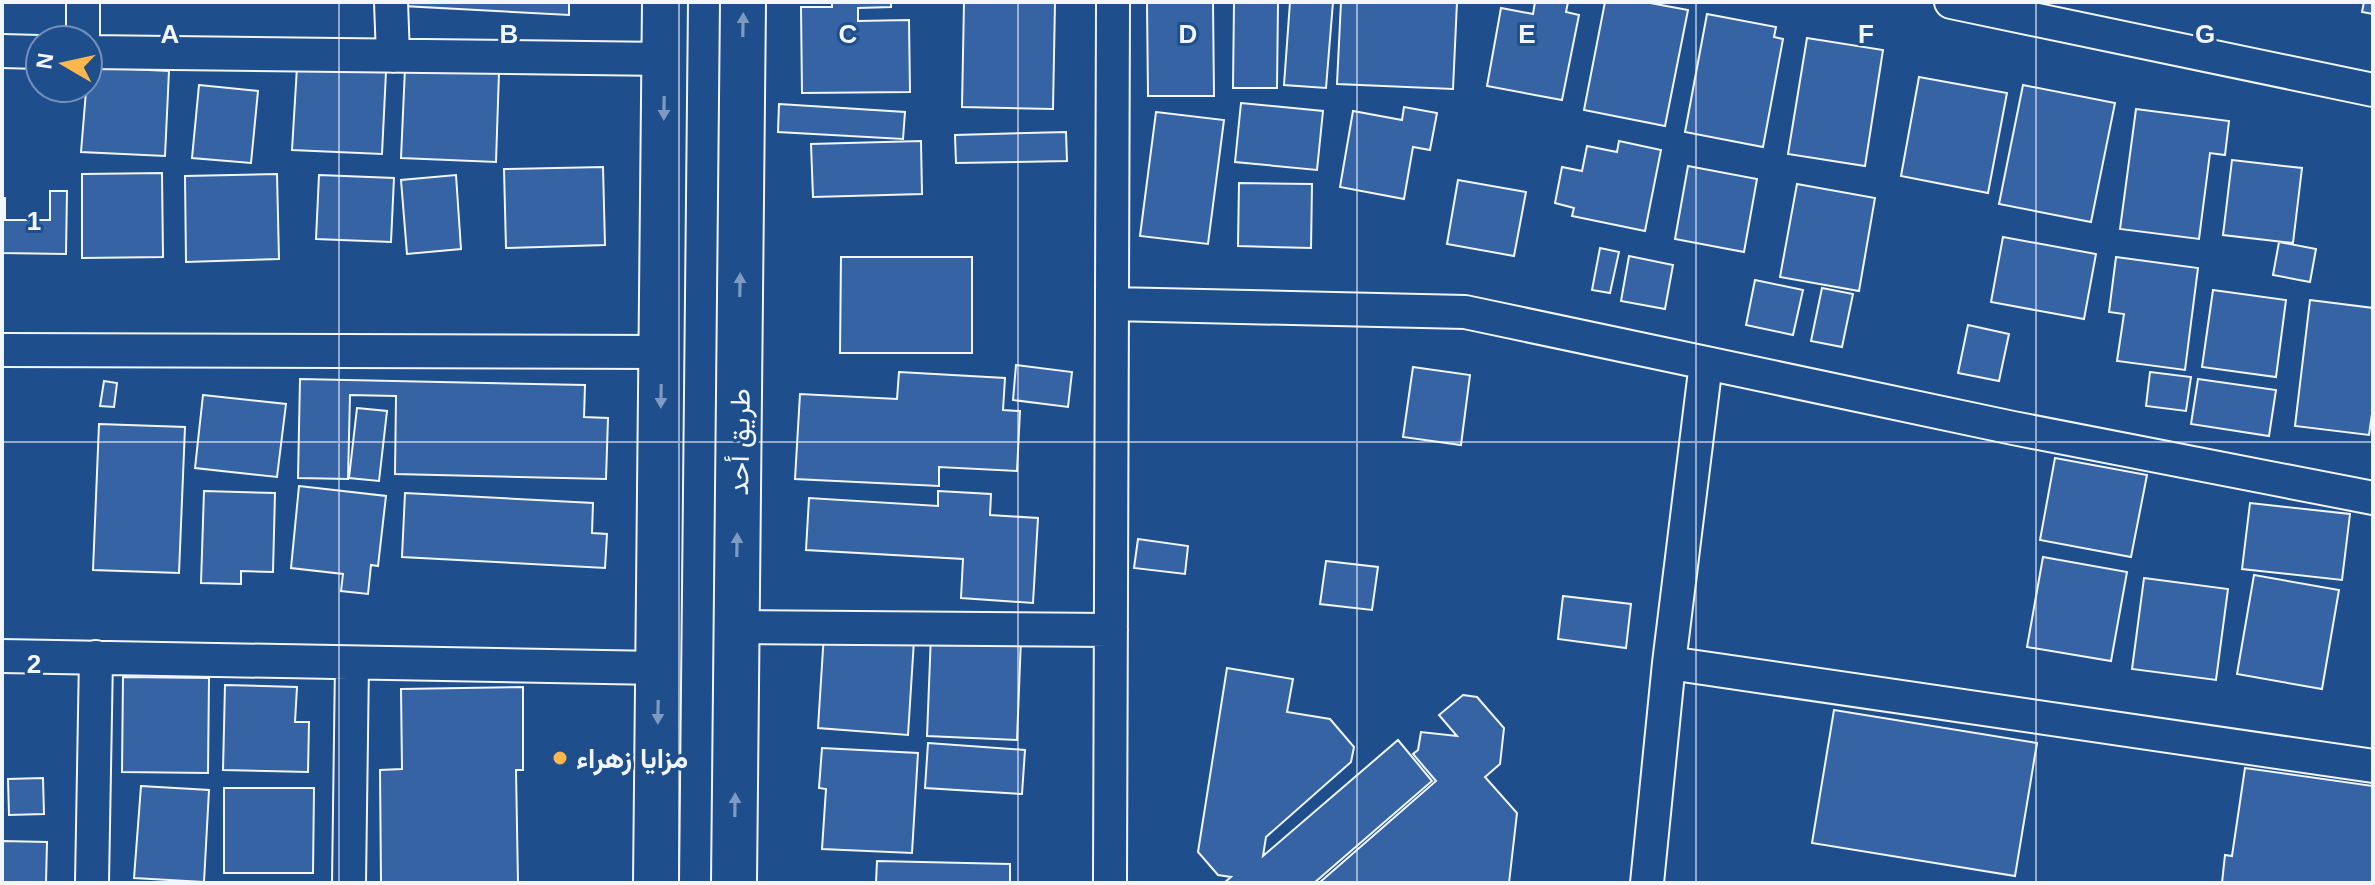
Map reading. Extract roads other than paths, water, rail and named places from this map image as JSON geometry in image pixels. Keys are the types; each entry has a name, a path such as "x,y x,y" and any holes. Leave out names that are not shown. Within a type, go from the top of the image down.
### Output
{"main road":[{"path":"656,883 665,2"},
{"name":"طريق أحد","path":"734,883 743,2"}],"street":[{"path":"83,2 83,24"},
{"path":"391,2 393,56"},
{"path":"1110,883 1113,2"},
{"path":"1972,4 2373,90"},
{"path":"2,51 24,52"},
{"path":"104,52 665,59"},
{"path":"1112,304 1465,312 2013,428 2373,498"},
{"path":"2,350 662,352"},
{"path":"1647,883 1669,663 1706,363"},
{"path":"737,627 1111,630"},
{"path":"2,656 659,668"},
{"path":"92,883 96,657"},
{"path":"349,883 352,663"},
{"path":"1669,663 2373,766"}],"place":[{"name":"مزايا زهراء","path":"560,758"}]}
